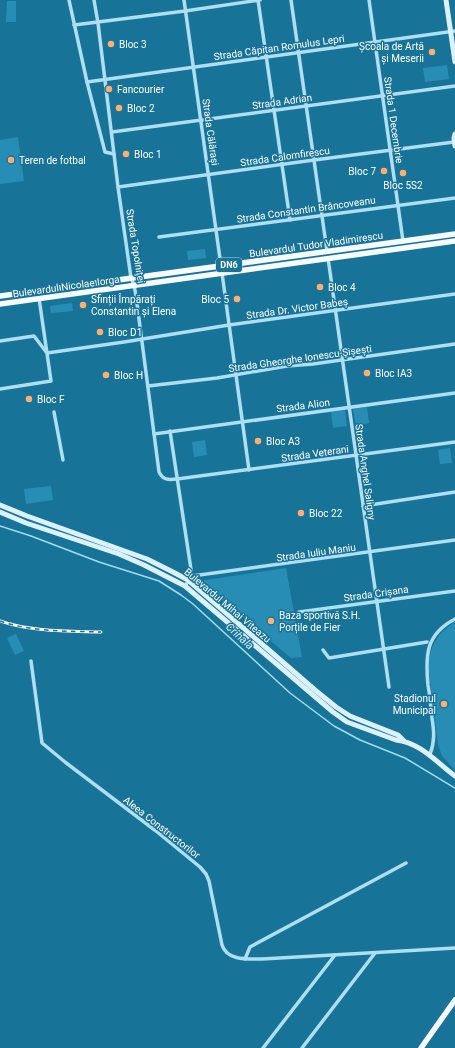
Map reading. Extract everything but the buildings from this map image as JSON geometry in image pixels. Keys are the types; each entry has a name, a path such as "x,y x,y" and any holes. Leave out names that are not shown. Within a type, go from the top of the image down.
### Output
{"main road":[{"path":"446,0 453,31 455,62"},
{"path":"454,144 455,134"},
{"name":"Bulevardul Tudor Vladimirescu","path":"131,278 455,234"},
{"name":"Bulevardul Tudor Vladimirescu","path":"134,285 455,241"},
{"name":"Bulevardul Nicolae Iorga","path":"0,296 131,278"},
{"name":"Bulevardul Nicolae Iorga","path":"0,304 134,285"},
{"name":"Bulevardul Mihai Viteazu","path":"0,505 87,541"},
{"name":"Bulevardul Mihai Viteazu","path":"0,512 26,524 147,559 171,571 333,712 348,722 396,740 404,741 421,749 430,754 455,776"},
{"path":"421,1048 455,1000"}],"street":[{"path":"69,0 87,82 105,152 114,154"},
{"name":"Strada Topolniței","path":"94,0 118,188 131,278 134,285 159,472 161,476 168,480 177,479"},
{"name":"Strada Călărași","path":"184,0 221,266"},
{"path":"74,25 98,23 259,0 290,220"},
{"path":"291,0 327,251"},
{"name":"Strada 1 Decembrie","path":"369,0 404,241"},
{"name":"Strada Căpitan Romulus Lepri","path":"87,82 193,66 453,31"},
{"name":"Strada Adrian","path":"112,132 455,86"},
{"name":"Strada Calomfirescu","path":"118,188 282,164 390,150 454,144"},
{"name":"Strada Constantin Brâncoveanu","path":"159,237 455,198"},
{"name":"Strada Anghel Saligny","path":"328,258 389,687"},
{"path":"222,273 250,470"},
{"name":"Strada Dr. Victor Babeș","path":"47,353 229,325 455,294"},
{"path":"0,389 51,381 39,298"},
{"path":"0,341 34,336 47,353"},
{"name":"Strada Gheorghe Ionescu-Șișești","path":"148,386 216,378 287,366 313,364 455,344"},
{"name":"Strada Alion","path":"154,434 455,393"},
{"path":"54,412 63,460"},
{"path":"170,431 192,576 186,583"},
{"name":"Strada Veterani","path":"177,479 455,442"},
{"path":"363,506 455,492"},
{"name":"Strada Iuliu Maniu","path":"192,576 455,540"},
{"name":"Strada Crișana","path":"298,612 455,590"},
{"path":"430,754 433,747 434,735 426,668 428,649 435,636 443,626 455,619"},
{"path":"323,650 329,658 427,642"},
{"name":"Aleea Constructorilor","path":"31,661 42,743 200,867 206,874 209,881 224,950 226,953 245,959 262,959 454,949"},
{"path":"245,959 250,948 406,863"},
{"path":"302,1048 375,953"},
{"path":"262,1048 334,955"}],"shaded area":[{"path":"7,1 16,1 16,22 6,22"},
{"path":"447,65 449,79 425,82 423,68"},
{"name":"Teren de fotbal","path":"18,137 24,181 0,184 0,140"},
{"path":"205,249 206,258 188,260 187,251"},
{"path":"72,303 73,311 51,313 50,306"},
{"path":"367,407 369,423 356,425 353,409"},
{"path":"345,410 347,426 333,428 331,412"},
{"path":"205,440 207,455 194,457 192,442"},
{"path":"450,448 452,463 440,464 438,450"},
{"path":"51,486 53,500 26,504 24,489"},
{"name":"Baza sportivă S.H. Porțile de Fier","path":"286,568 302,657 291,658 205,586 204,583 204,580"},
{"name":"Stadionul Municipal","path":"455,622 455,770 442,756 438,745 428,664 433,645 436,640 444,630"},
{"path":"16,634 24,651 15,655 7,638"}],"waterway":[{"name":"Crihala","path":"0,526 99,562 159,581 193,604 290,693 334,726 360,740 405,758 455,788"}],"railway":[{"path":"0,621 12,625 37,629 101,632"}],"place":[{"name":"Bloc 3","path":"111,44"},
{"name":"Școala de Artă și Meserii","path":"432,52"},
{"name":"Fancourier","path":"109,89"},
{"name":"Bloc 2","path":"119,108"},
{"name":"Bloc 1","path":"126,154"},
{"name":"Teren de fotbal","path":"11,160"},
{"name":"Bloc 7","path":"384,171"},
{"name":"Bloc 5S2","path":"403,173"},
{"name":"Bloc 4","path":"320,287"},
{"name":"Bloc 5","path":"237,299"},
{"name":"Sfinții Împărați Constantin și Elena","path":"83,305"},
{"name":"Bloc D1","path":"100,332"},
{"name":"Bloc IA3","path":"367,373"},
{"name":"Bloc H","path":"106,375"},
{"name":"Bloc F","path":"29,399"},
{"name":"Bloc A3","path":"258,441"},
{"name":"Bloc 22","path":"301,513"},
{"name":"Baza sportivă S.H. Porțile de Fier","path":"271,621"},
{"name":"Stadionul Municipal","path":"444,704"}]}
